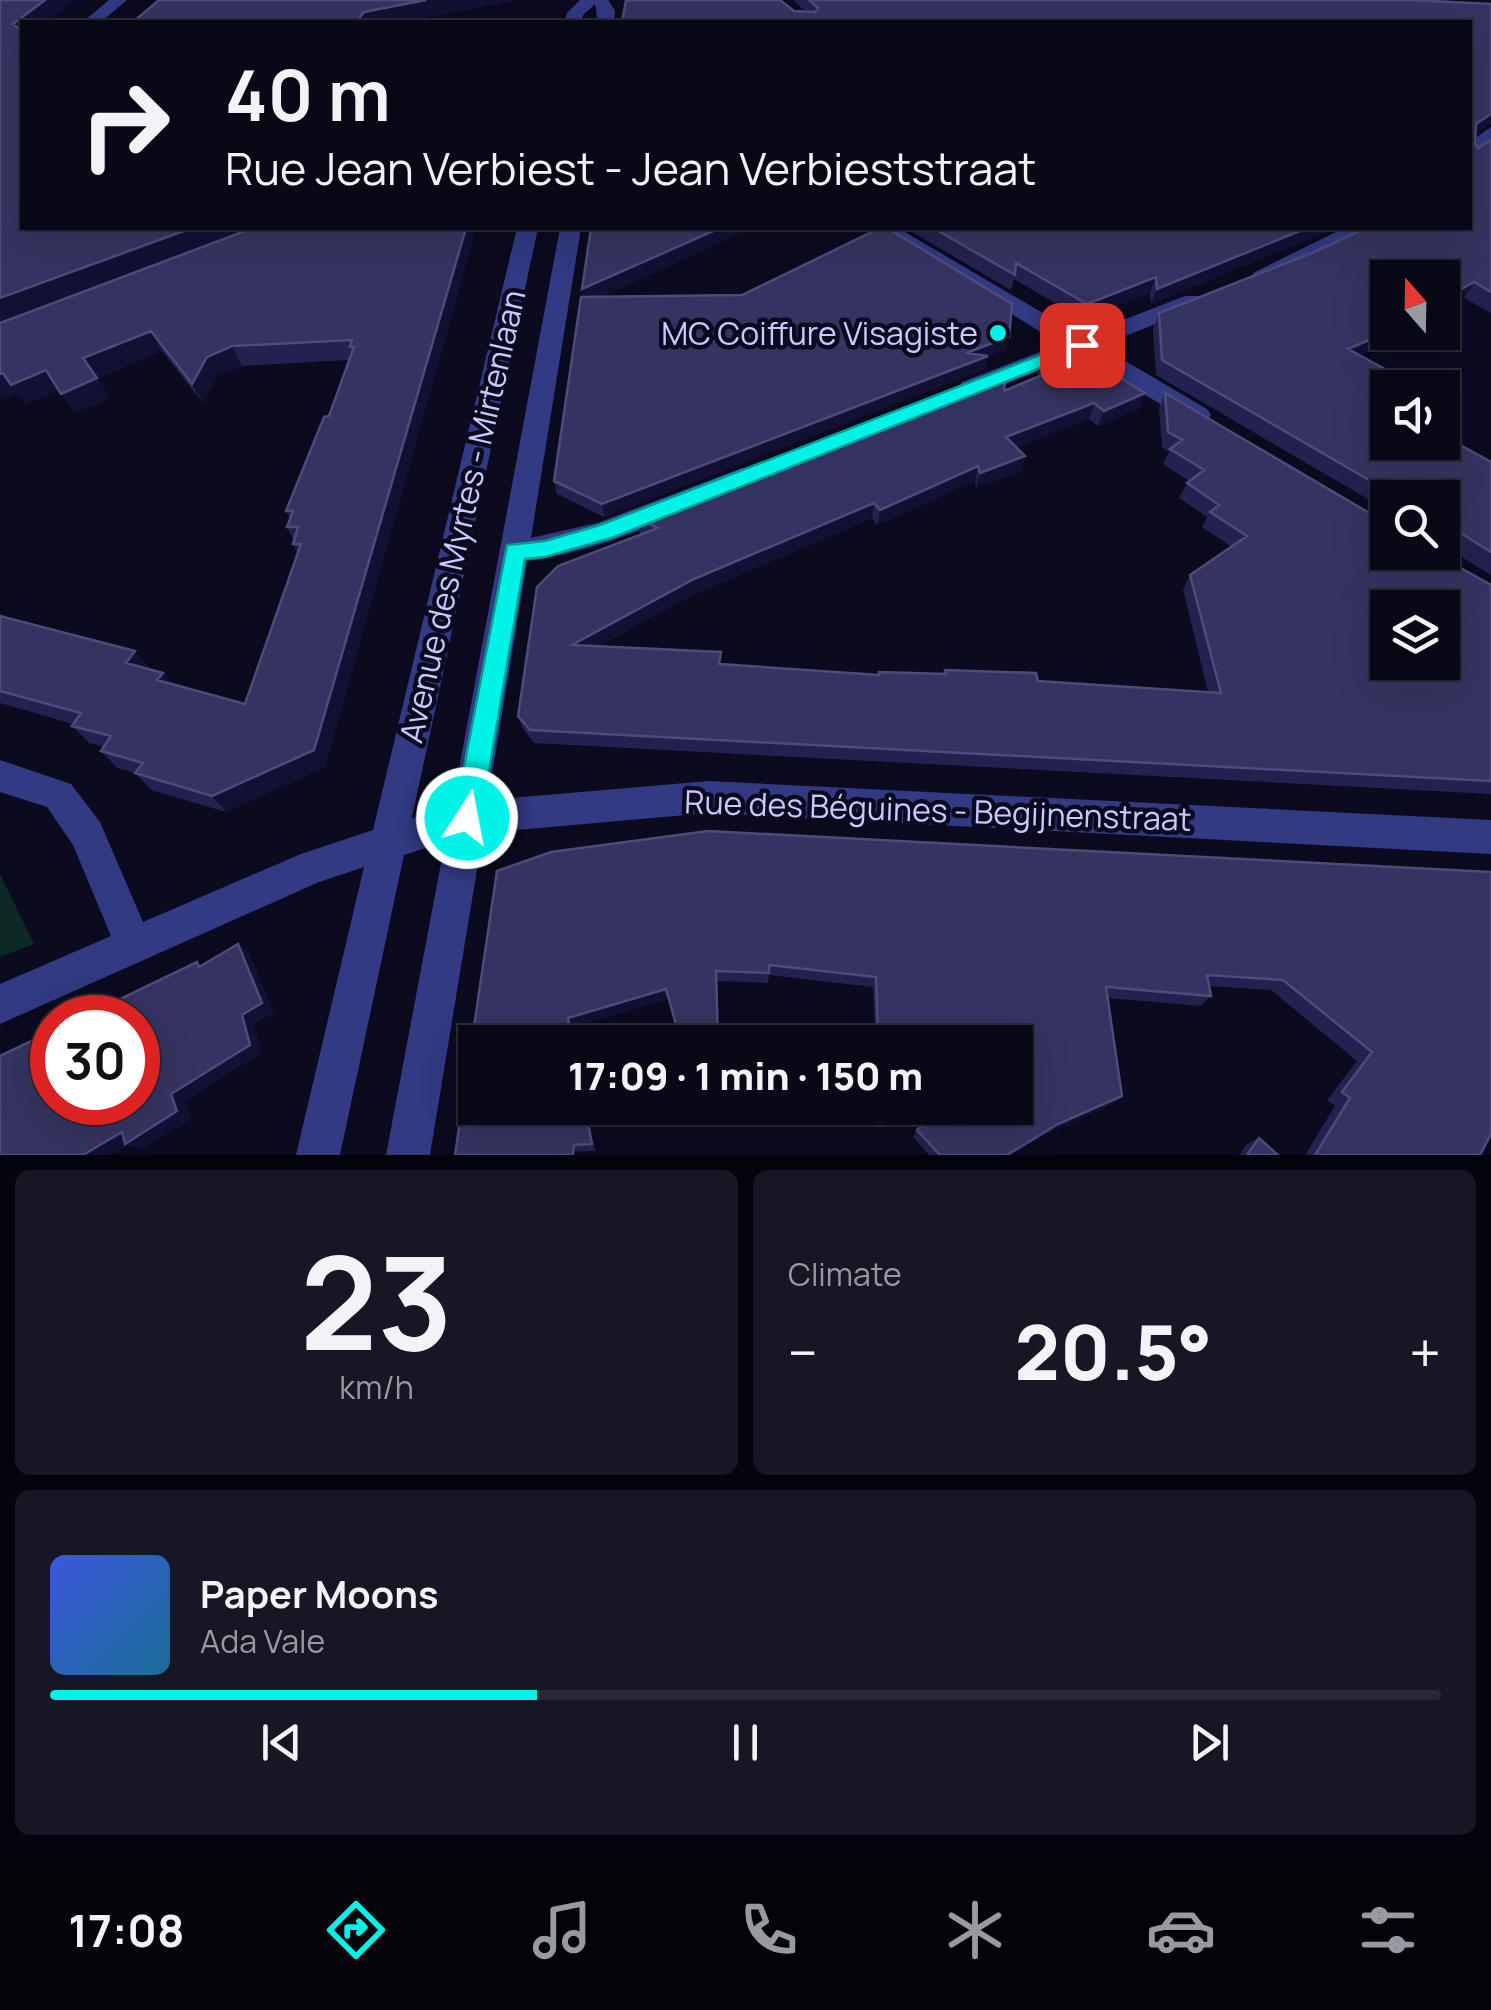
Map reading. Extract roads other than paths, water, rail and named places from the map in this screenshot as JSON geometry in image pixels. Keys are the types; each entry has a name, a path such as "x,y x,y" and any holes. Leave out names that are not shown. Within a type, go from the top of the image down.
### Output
{"street":[{"path":"93,20 118,0"},
{"path":"573,20 575,12 590,0"},
{"path":"1472,151 1491,134"},
{"name":"Avenue des Myrtes - Mirtenlaan","path":"318,1155 527,230"},
{"name":"Avenue des Myrtes - Mirtenlaan","path":"408,1155 571,230"},
{"path":"886,230 1224,431"},
{"path":"946,398 1232,285 1356,230"},
{"path":"515,551 545,549 606,531 767,468"},
{"path":"0,776 59,795 86,834 133,943"},
{"name":"Rue des Béguines - Begijnenstraat","path":"0,1004 314,866 467,818 709,798 1176,818 1491,837"}],"place":[{"name":"MC Coiffure Visagiste","path":"998,333"}]}
